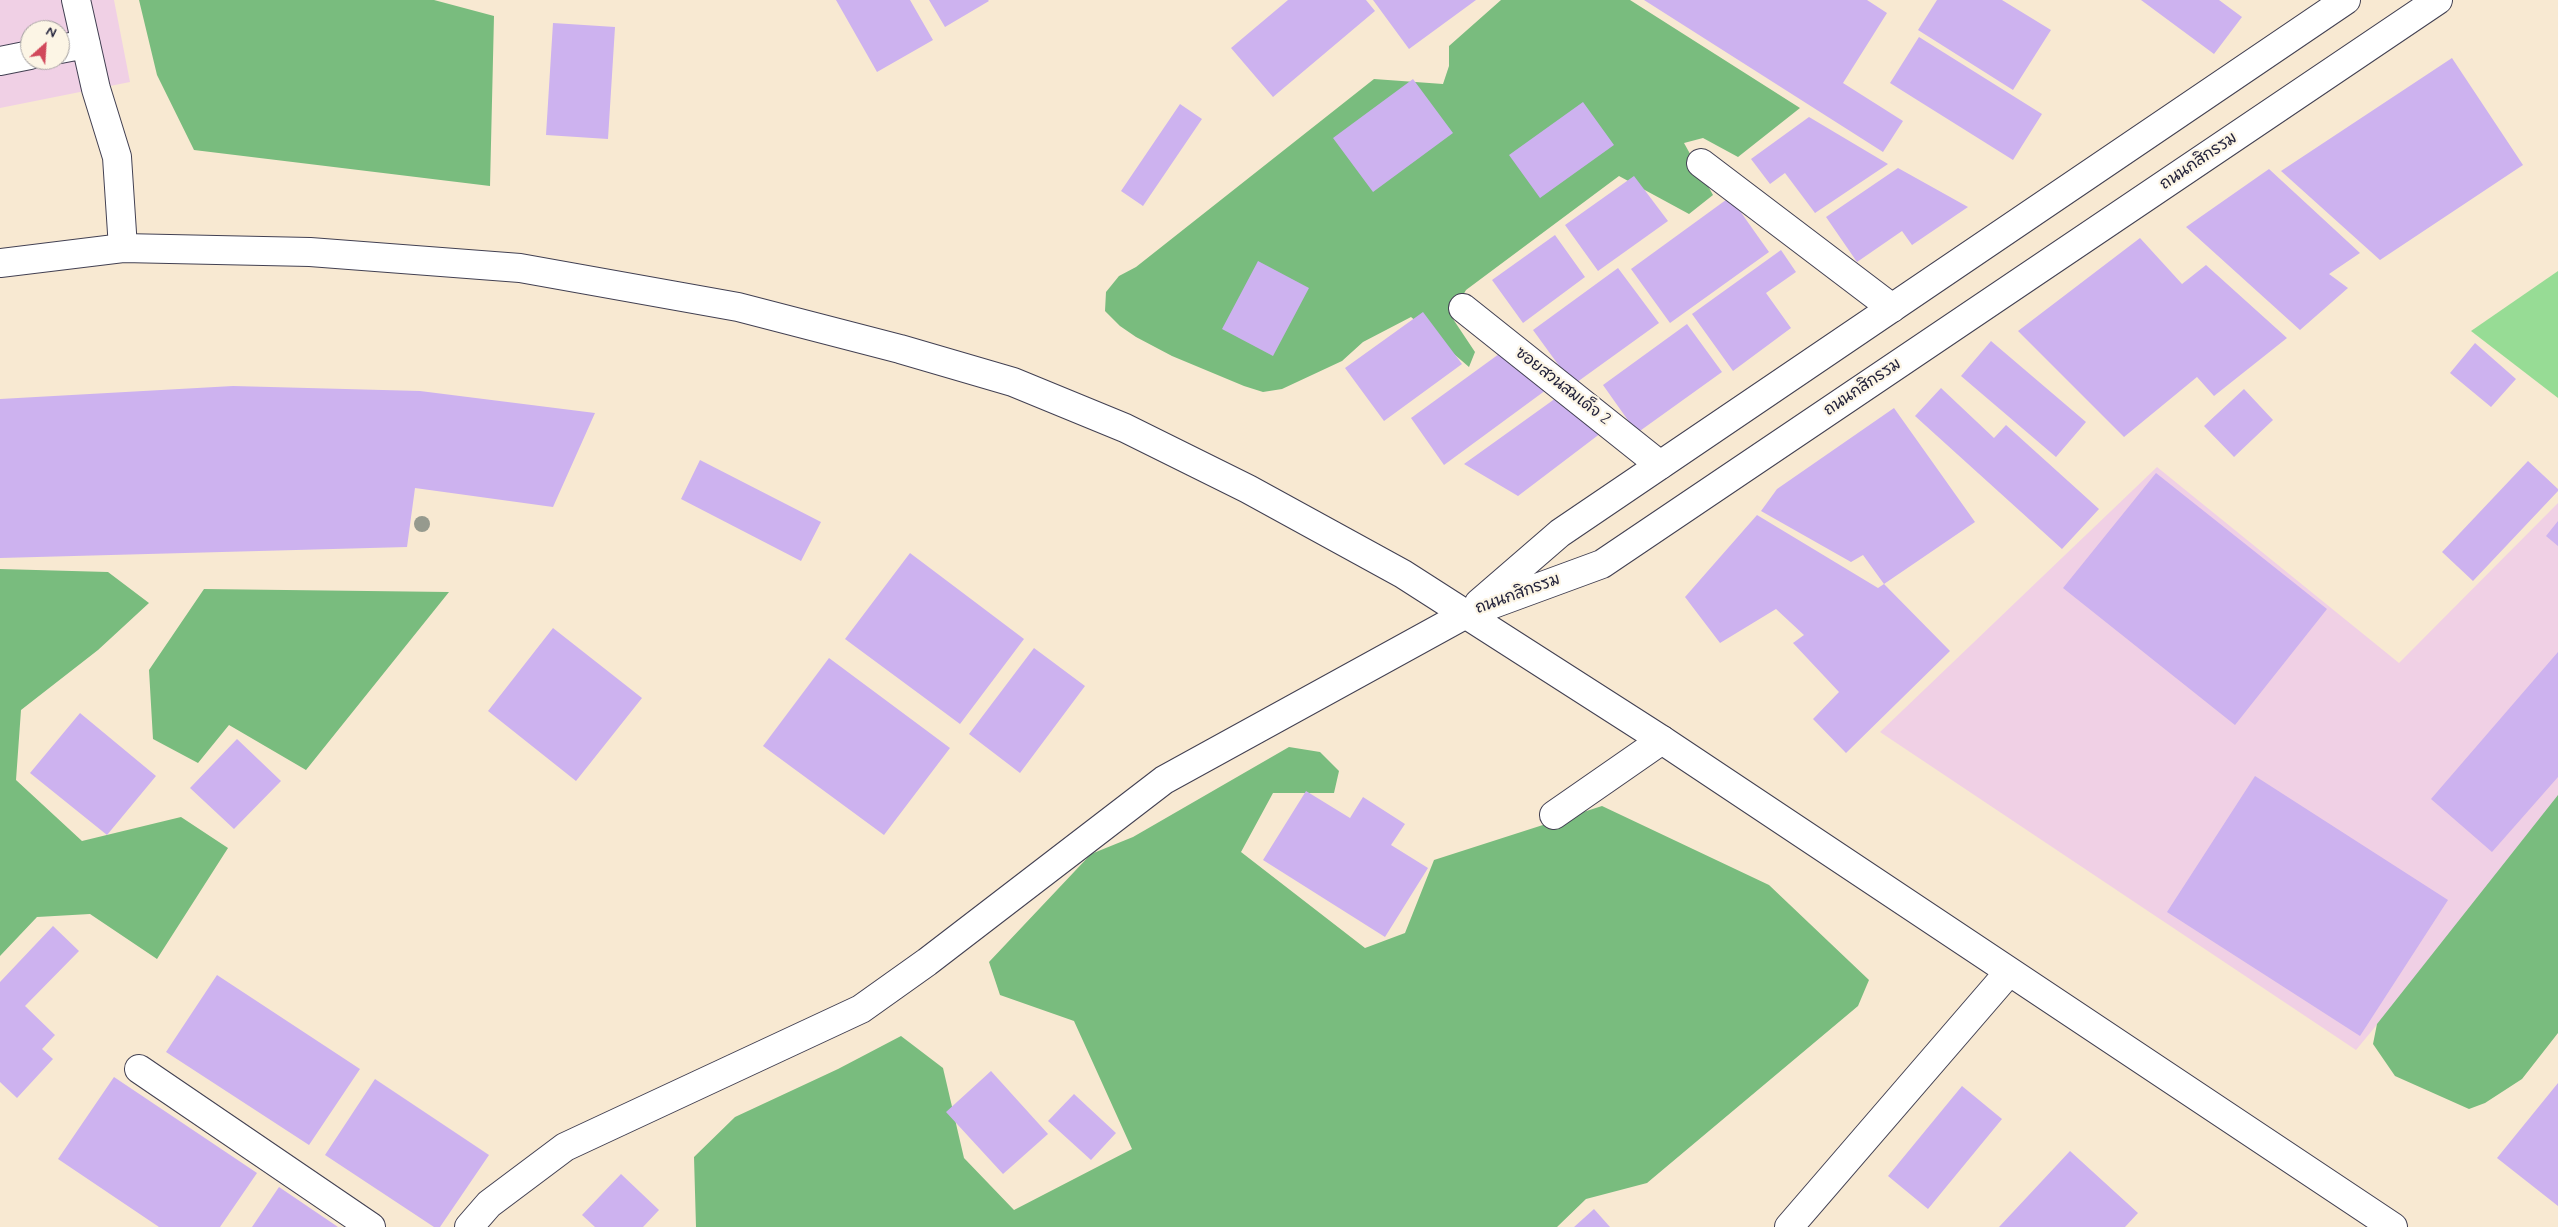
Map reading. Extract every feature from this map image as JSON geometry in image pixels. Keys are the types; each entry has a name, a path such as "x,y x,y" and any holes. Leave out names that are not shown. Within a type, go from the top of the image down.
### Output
{"main road":[{"path":"76,0 96,89 117,157 124,248"},
{"name":"ถนนกสิกรรม","path":"1466,614 1560,533 2346,0"},
{"name":"ถนนกสิกรรม","path":"1466,614 1602,564 2438,0"},
{"path":"70,48 86,44"},
{"path":"0,61 20,57"},
{"path":"1701,163 1892,308"},
{"path":"0,263 124,248 310,252 520,268 738,307 900,349 1013,382 1125,428 1248,489 1403,574 1662,740 2393,1227"},
{"name":"ซอยสวนสมเด็จ 2","path":"1463,308 1660,465"},
{"path":"469,1227 489,1204 565,1147 861,1009 927,962 1164,780 1466,614"},
{"path":"1554,815 1662,740"},
{"path":"1789,1227 2009,972"},
{"path":"139,1069 371,1227"}],"shaded area":[{"path":"0,0 114,0 130,82 0,108"},
{"path":"2157,467 2399,663 2558,503 2558,806 2356,1050 1880,732"}],"green space":[{"path":"139,0 434,0 494,16 490,186 194,150 157,75"},
{"path":"1501,0 1630,0 1800,108 1738,157 1703,138 1684,143 1713,195 1689,214 1619,176 1466,290 1451,316 1475,352 1469,367 1411,317 1363,342 1342,361 1282,389 1263,392 1172,356 1136,337 1120,326 1105,311 1106,292 1119,276 1136,267 1374,79 1443,84 1449,66 1449,46"},
{"path":"2558,271 2558,398 2471,331"},
{"path":"0,569 108,572 149,603 98,650 21,710 16,780 82,841 181,817 228,848 157,959 90,914 37,917 0,956"},
{"path":"204,589 449,592 306,770 229,725 198,763 153,739 149,670"},
{"path":"1289,747 1320,752 1339,771 1334,793 1273,793 1241,852 1365,948 1405,933 1434,860 1602,806 1769,885 1869,980 1858,1006 1647,1183 1586,1199 1557,1227 696,1227 694,1157 735,1117 838,1069 901,1036 943,1068 964,1158 1014,1210 1132,1149 1074,1021 1000,995 989,962 1091,854 1133,837"},
{"path":"2558,795 2558,1033 2522,1079 2485,1103 2469,1109 2395,1076 2373,1044 2377,1024"}],"building":[{"path":"836,0 910,0 933,40 877,72"},
{"path":"929,0 988,0 989,1 945,27"},
{"path":"1288,0 1366,0 1375,11 1273,97 1231,48"},
{"path":"1373,0 1476,0 1409,49"},
{"path":"1644,0 1867,0 1887,13 1843,83 1903,121 1883,152"},
{"path":"1937,0 2002,0 2051,30 2013,90 1918,30"},
{"path":"2141,0 2219,0 2242,17 2214,54"},
{"path":"553,23 615,27 608,139 546,135"},
{"path":"1919,37 2042,114 2013,160 1890,83"},
{"path":"2452,58 2523,165 2380,260 2281,171"},
{"path":"1413,79 1453,133 1373,192 1333,138"},
{"path":"1583,102 1614,145 1540,198 1509,155"},
{"path":"1180,104 1202,119 1143,206 1121,191"},
{"path":"1809,117 1888,164 1815,213 1785,173 1770,184 1751,159"},
{"path":"1898,168 1968,207 1912,245 1902,231 1857,262 1826,217"},
{"path":"2269,169 2360,253 2329,274 2348,288 2300,330 2186,227"},
{"path":"1634,176 1668,221 1598,271 1565,225"},
{"path":"1730,197 1769,252 1670,323 1631,269"},
{"path":"1555,235 1585,277 1523,323 1492,280"},
{"path":"2140,238 2182,284 2206,265 2287,338 2214,396 2197,377 2124,437 2018,331"},
{"path":"1781,250 1796,272 1766,293 1791,328 1733,371 1692,314"},
{"path":"1258,261 1309,288 1273,356 1222,329"},
{"path":"1618,268 1659,323 1573,385 1533,330"},
{"path":"1423,312 1462,364 1384,421 1345,368"},
{"path":"1687,324 1722,372 1637,433 1603,385"},
{"path":"1991,341 2086,422 2056,457 1961,376"},
{"path":"2475,343 2516,379 2491,407 2450,373"},
{"path":"1499,354 1546,390 1444,465 1411,418"},
{"path":"233,386 420,391 595,413 553,507 415,488 407,547 0,558 0,399"},
{"path":"1941,388 1994,438 2006,425 2099,509 2062,549 1915,416"},
{"path":"2244,389 2273,420 2234,457 2204,426"},
{"path":"1556,398 1601,433 1518,496 1464,464"},
{"path":"1894,408 1975,522 1884,584 1863,555 1851,562 1761,511 1777,489"},
{"path":"700,460 821,522 801,561 681,499"},
{"path":"2528,461 2558,491 2473,581 2442,552"},
{"path":"2156,473 2327,609 2235,725 2063,588"},
{"path":"1757,515 1878,588 1884,584 1950,651 1846,753 1813,719 1839,692 1793,643 1804,635 1776,609 1720,643 1685,597"},
{"path":"2558,521 2558,546 2546,536"},
{"path":"910,553 1024,639 960,724 845,639"},
{"path":"553,628 642,698 576,781 488,711"},
{"path":"1034,648 1085,686 1020,773 969,734"},
{"path":"2558,652 2558,777 2492,852 2431,799"},
{"path":"829,658 950,748 884,835 763,746"},
{"path":"80,713 156,776 107,835 30,773"},
{"path":"237,739 281,781 234,829 190,788"},
{"path":"2255,776 2448,900 2360,1036 2167,912"},
{"path":"1306,791 1350,818 1363,797 1405,824 1391,845 1428,868 1385,937 1263,860"},
{"path":"53,926 79,951 25,1006 55,1035 42,1049 53,1059 17,1098 0,1082 0,982"},
{"path":"217,975 360,1069 309,1145 166,1052"},
{"path":"991,1071 1048,1134 1003,1174 946,1112"},
{"path":"114,1077 257,1173 220,1227 159,1227 58,1159"},
{"path":"375,1079 489,1155 440,1227 434,1227 325,1155"},
{"path":"2558,1083 2558,1206 2497,1158"},
{"path":"1962,1086 2002,1119 1928,1209 1888,1176"},
{"path":"1074,1094 1116,1133 1091,1160 1048,1121"},
{"path":"2070,1151 2138,1213 2125,1227 1999,1227"},
{"path":"621,1174 659,1210 643,1227 595,1227 582,1215"},
{"path":"279,1187 338,1227 252,1227"},
{"path":"1594,1209 1610,1227 1574,1227"}]}
